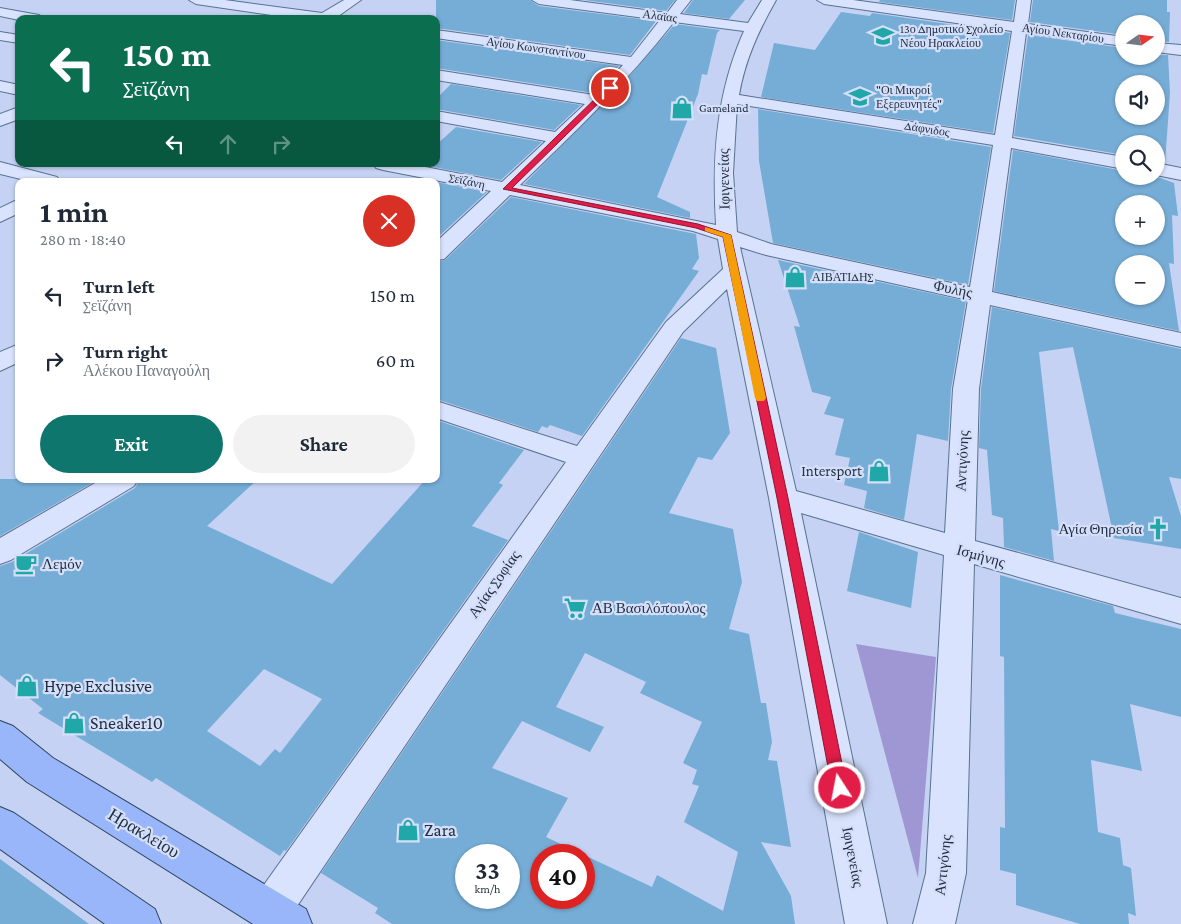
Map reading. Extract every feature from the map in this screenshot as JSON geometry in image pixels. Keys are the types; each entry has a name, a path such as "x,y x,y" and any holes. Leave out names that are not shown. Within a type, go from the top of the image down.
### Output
{"main road":[{"name":"Ηρακλείου","path":"0,737 40,770 281,917"},
{"path":"0,826 140,924"}],"street":[{"path":"196,0 303,15"},
{"path":"331,15 354,0"},
{"name":"Αλαϊας","path":"539,0 751,28"},
{"path":"440,250 598,101 635,62 684,0"},
{"name":"Ιφιγενείας","path":"769,0 751,28 729,98 724,130 723,196 727,235 733,272 782,498 866,924"},
{"name":"Αγίου Νεκταρίου","path":"824,0 1115,41"},
{"name":"Αντιγόνης","path":"934,924 946,873 966,389 1024,0"},
{"path":"207,15 227,5"},
{"path":"0,12 17,15"},
{"name":"Αγίου Κωνσταντίνου","path":"440,35 635,62"},
{"path":"0,36 15,38"},
{"path":"1165,48 1181,50"},
{"path":"440,76 598,101"},
{"path":"0,86 15,89"},
{"name":"Δάφνιδος","path":"729,98 1004,142 1115,162"},
{"path":"0,121 15,114"},
{"path":"440,117 560,138"},
{"name":"Σεϊζάνη","path":"398,167 698,226 727,235"},
{"path":"0,168 38,178"},
{"path":"1165,171 1181,174"},
{"path":"0,216 15,207"},
{"name":"Φυλής","path":"727,235 766,249 1181,340"},
{"name":"Αγίας Σοφίας","path":"281,917 582,457 674,327 733,272"},
{"path":"0,363 15,354"},
{"path":"440,410 582,457"},
{"path":"0,552 117,483"},
{"name":"Ισμήνης","path":"782,498 958,550 1181,612"}],"shaded area":[{"path":"856,644 936,657 918,878"}],"building":[{"path":"436,0 530,0 539,6 656,21 630,55 440,29 440,15 436,15"},
{"path":"584,0 675,0 666,11"},
{"path":"693,0 745,0 729,19 684,13"},
{"path":"880,0 1015,0 1012,20 879,2"},
{"path":"1033,0 1167,0 1167,12 1170,12 1169,42 1165,42 1165,15 1115,15 1115,34 1030,22"},
{"path":"841,12 870,16 872,13 1010,33 993,133 761,97 774,43 815,50"},
{"path":"675,24 720,30 717,33 707,75 702,74 698,94 657,197 690,212 690,218 524,184 620,87"},
{"path":"1028,35 1115,47 1115,65 1165,65 1165,55 1168,55 1170,93 1165,163 1165,135 1115,135 1115,153 1014,136"},
{"path":"440,41 619,66 593,93 440,69"},
{"path":"451,84 581,105 554,130 440,110 440,95"},
{"path":"758,109 991,147 968,285 773,243 759,161"},
{"path":"456,127 542,142 501,180 434,167 440,167 440,141"},
{"path":"1013,150 1115,169 1115,185 1165,185 1165,180 1174,183 1178,216 1172,215 1174,264 1169,263 1179,331 994,291"},
{"path":"440,183 487,192 440,235"},
{"path":"511,197 696,234 699,258 692,269 699,271 582,436 550,425 547,428 542,426 538,432 440,400 440,261 445,260"},
{"path":"778,260 966,301 951,389 948,441 917,434 904,520 864,508 867,491 844,485 850,458 835,455 844,419 824,414 831,397 812,392 794,326 800,327"},
{"path":"992,307 1181,349 1181,479 1169,477 1181,516 1181,549 1114,538 1073,347 1039,352 1059,531 1051,529 1054,561 1004,547 1003,518 992,515 987,450 979,448 981,389"},
{"path":"681,338 716,348 730,433 712,460 698,457 669,513 733,529 742,582 729,629 749,634 761,703 766,703 772,742 768,760 777,761 791,847 761,842 791,896 795,924 392,924 375,913 378,908 321,873","holes":["585,653 646,682 640,693 702,722 683,763 697,770 692,784 699,786 684,822 738,852 723,911 657,875 652,887 595,860 595,909 530,909 530,844 561,844 546,837 568,798 492,768 522,721 590,752 604,727 556,707"]},
{"path":"440,421 524,450 499,483 503,485 472,526 508,540 286,851 284,850 280,856 156,778 152,782 38,713 43,709 0,675 0,566 12,562 135,488 138,483 254,483 207,526 332,584 422,483 440,483","holes":["264,669 322,699 280,753 275,749 260,766 207,731"]},
{"path":"0,479 15,479 15,483 92,483 0,536"},
{"path":"859,532 918,552 911,608 847,591"},
{"path":"1000,575 1113,606 1115,613 1181,629 1181,717 1130,704 1142,771 1091,760 1098,832 1120,838 1123,865 1131,868 1136,916 1128,913 1129,924 1080,924 1016,905 1016,874 1000,870 1000,827 1005,828 1004,657 1000,656"},
{"path":"0,859 89,924 0,924"}],"slow traffic":[{"path":"708,229 727,235 733,272 761,398"}],"place":[{"name":"13ο Δημοτικό Σχολείο Νέου Ηρακλείου","path":"883,36"},
{"name":"\"Οι Μικροί Εξερευνητές\"","path":"860,97"},
{"name":"Gameland","path":"682,108"},
{"name":"ΑΙΒΑΤΙΔΗΣ","path":"795,277"},
{"name":"Intersport","path":"879,471"},
{"name":"Αγία Θηρεσία","path":"1158,529"},
{"name":"Λεμόν","path":"26,564"},
{"name":"ΑΒ Βασιλόπουλος","path":"575,608"},
{"name":"Hype Exclusive","path":"27,686"},
{"name":"Sneaker10","path":"74,723"},
{"name":"Zara","path":"408,830"}],"route":[{"path":"610,88 507,189 698,226 727,235 733,272 782,498 840,788"}]}
